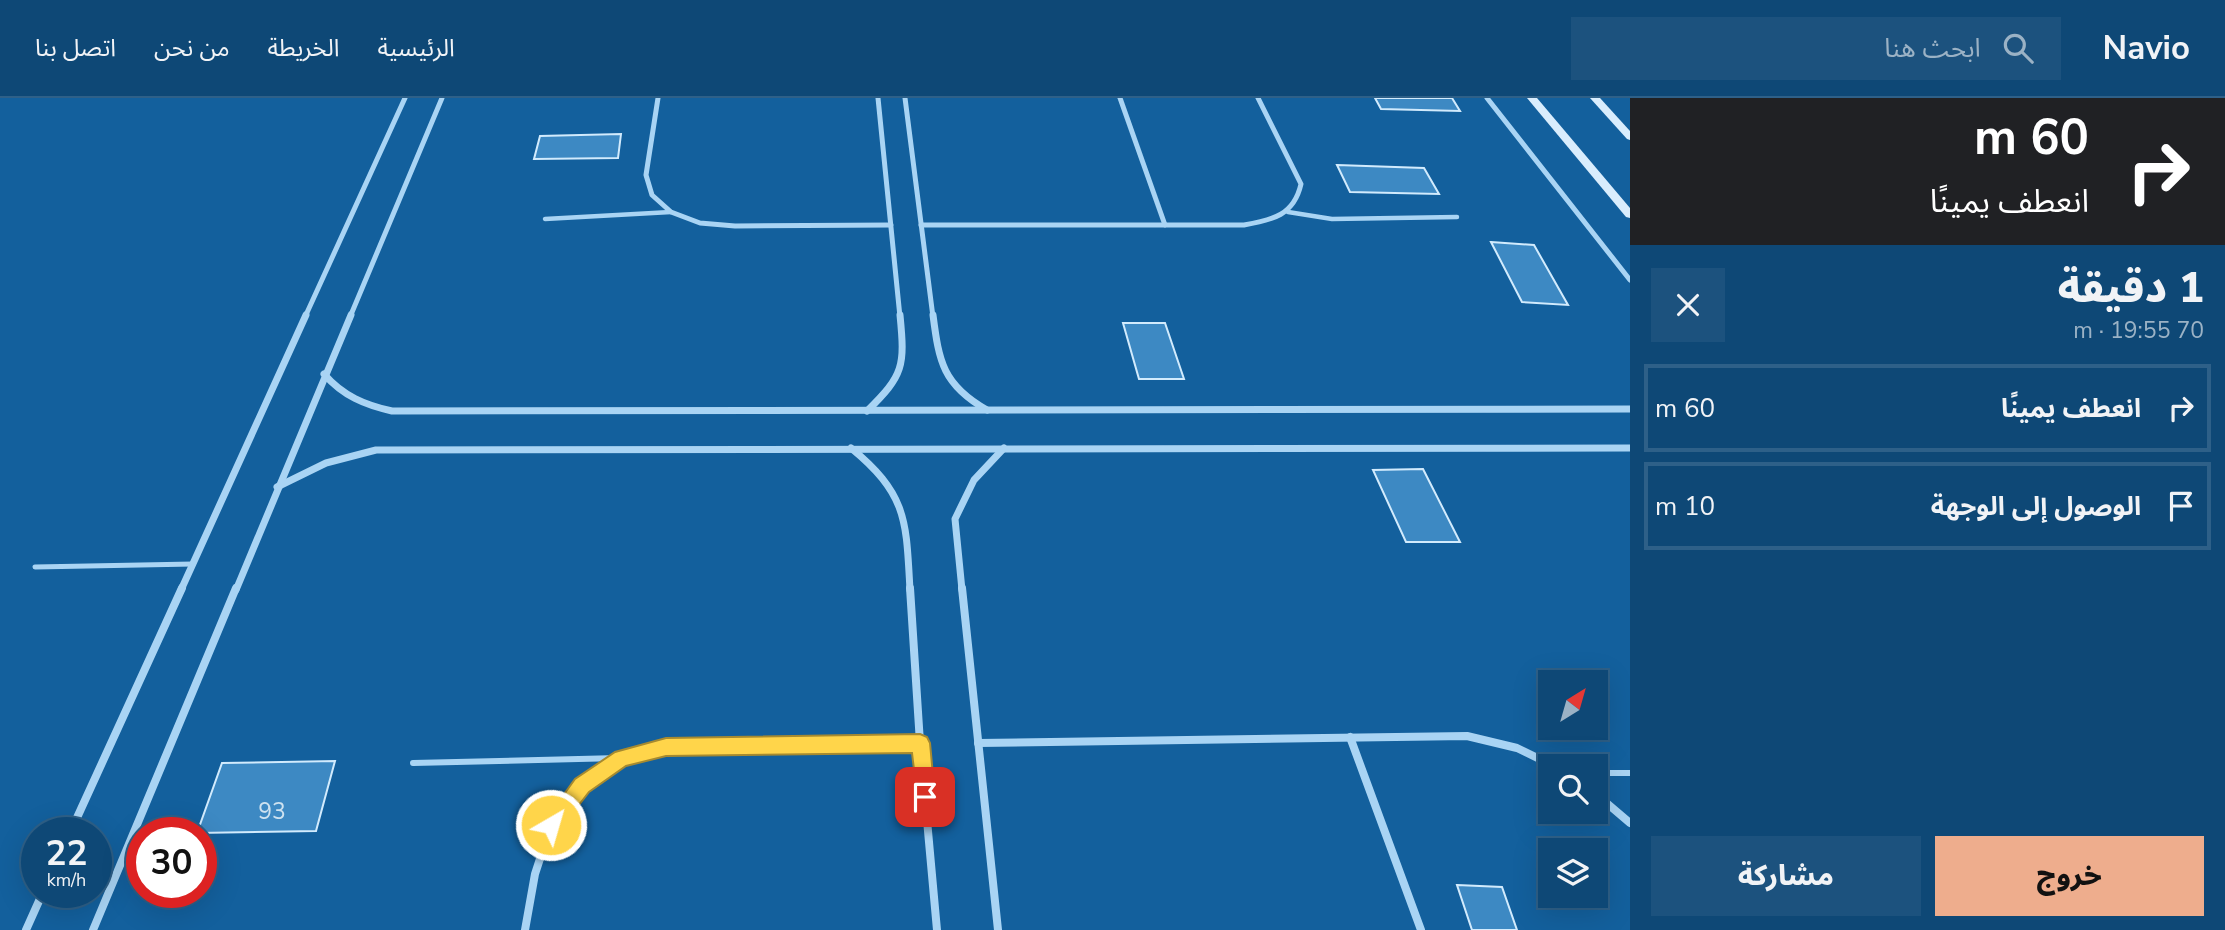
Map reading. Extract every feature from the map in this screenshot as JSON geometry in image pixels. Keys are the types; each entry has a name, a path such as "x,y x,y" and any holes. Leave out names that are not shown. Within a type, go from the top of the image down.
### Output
{"street":[{"path":"77,817 405,98"},
{"path":"93,930 442,98"},
{"path":"658,98 646,175 652,195 671,212 700,222 734,226 891,225"},
{"path":"867,411 894,385 904,355 878,98"},
{"path":"905,98 938,355 943,371 953,386 968,400 988,410"},
{"path":"1120,98 1165,225"},
{"path":"921,225 1244,225 1269,221 1288,212 1299,199 1301,184 1258,98"},
{"path":"1486,98 1630,280"},
{"path":"1532,98 1630,215"},
{"path":"1595,98 1630,137"},
{"path":"324,374 334,387 349,398 392,411 1630,409"},
{"path":"277,487 326,463 376,450 851,447 1630,448"},
{"path":"851,447 876,468 895,493 906,522 920,743 937,930"},
{"path":"998,930 955,519 970,483 981,467 1004,448"},
{"path":"978,743 1467,736 1517,748 1538,758"},
{"path":"1350,737 1421,930"},
{"path":"526,930 535,874 551,825 582,785 621,758 666,747 920,743"},
{"path":"1608,804 1630,823"},
{"path":"26,930 36,908"}],"lane":[{"path":"545,219 671,212"},
{"path":"1288,212 1332,219 1457,217"},
{"path":"35,567 193,564"},
{"path":"413,763 621,758"},
{"path":"1608,773 1630,773"}],"building":[{"path":"1375,98 1452,98 1460,111 1381,109"},
{"path":"621,134 618,158 534,159 540,136"},
{"path":"1337,165 1424,168 1439,194 1350,192"},
{"path":"1491,242 1534,245 1568,305 1522,302"},
{"path":"1123,323 1165,323 1184,379 1139,379"},
{"path":"1423,469 1460,542 1406,542 1373,470"},
{"path":"335,761 316,831 217,833 217,817 203,817 222,763"},
{"path":"1457,885 1502,887 1517,930 1472,930"}],"route":[{"path":"551,825 582,785 621,758 666,747 920,743 925,797"}]}
